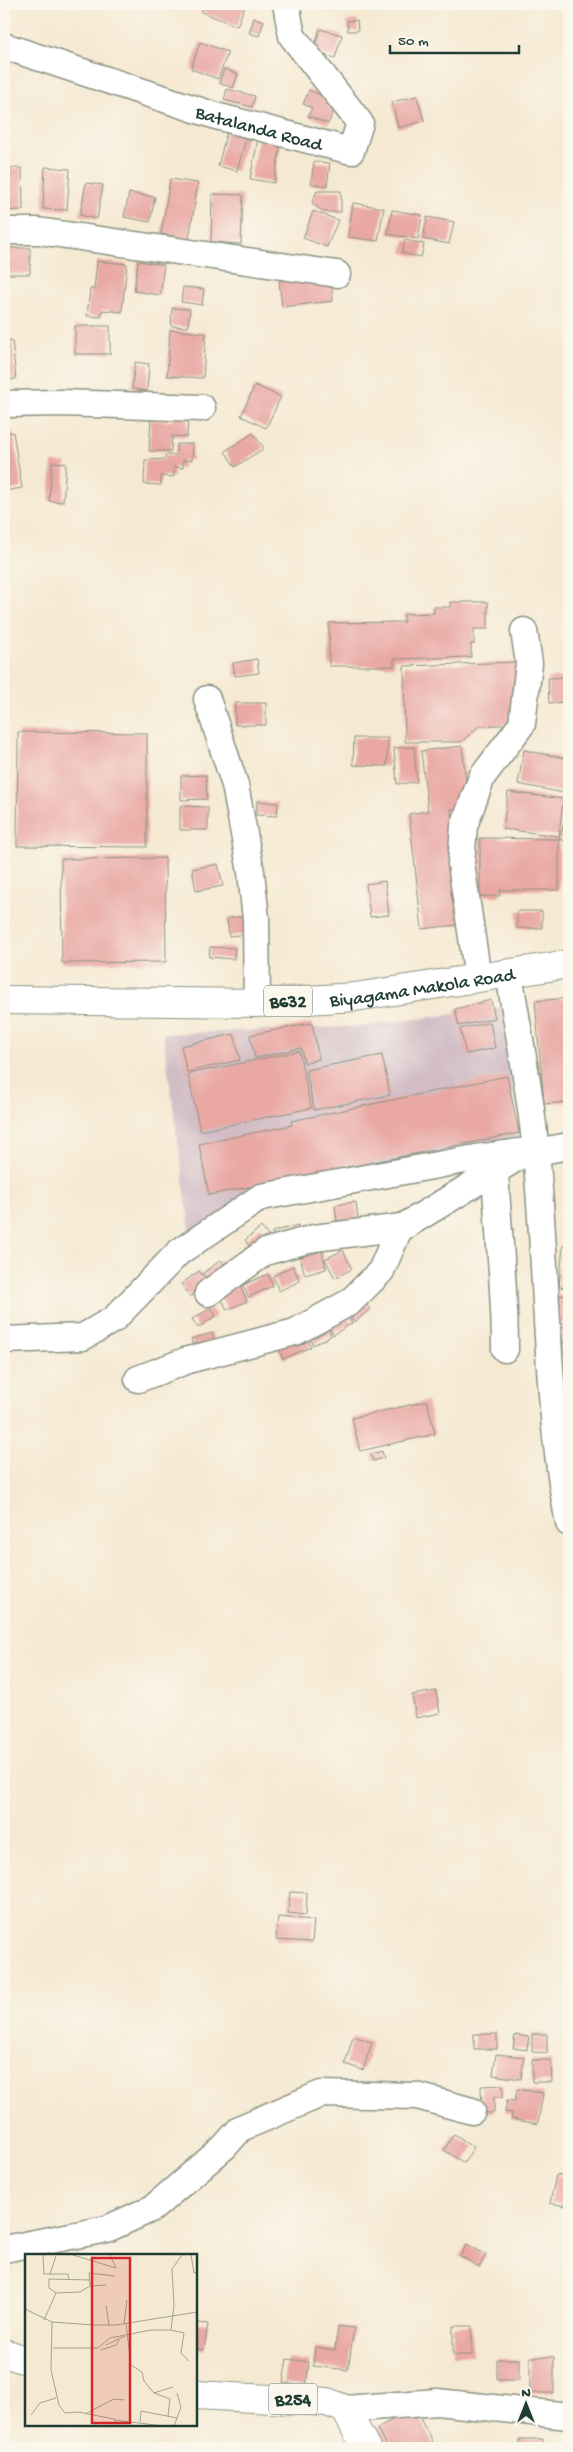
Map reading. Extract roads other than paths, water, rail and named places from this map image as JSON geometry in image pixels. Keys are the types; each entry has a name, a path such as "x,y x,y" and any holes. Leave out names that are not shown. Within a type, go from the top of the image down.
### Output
{"main road":[{"name":"Biyagama Makola Road","path":"4,1000 257,1003 355,997 569,964"},
{"path":"4,2353 25,2360"},
{"name":"B254","path":"198,2396 303,2399 327,2402 345,2409 366,2448"}],"street":[{"name":"Batalanda Road","path":"4,46 216,116 351,150 360,123 292,36 286,4"},
{"path":"4,230 38,232 337,274"},
{"path":"4,404 62,402 202,408"},
{"path":"478,978 461,864 464,826 482,777 522,724 529,663 524,631"},
{"path":"207,699 235,785 251,872 256,920 257,1003"},
{"path":"509,973 532,1152 547,1346 561,1480 569,1523"},
{"path":"4,1340 83,1337 114,1319 179,1252 261,1197 476,1158 569,1146"},
{"path":"208,1293 265,1252 314,1238 400,1227 495,1171 532,1152"},
{"path":"495,1171 498,1240 506,1308 506,1349"},
{"path":"138,1379 188,1360 295,1332 350,1302 381,1271 400,1227"},
{"path":"4,2249 107,2228 152,2208 224,2147 240,2128 321,2094 417,2096 472,2112"},
{"path":"345,2409 437,2402 569,2416"}]}
